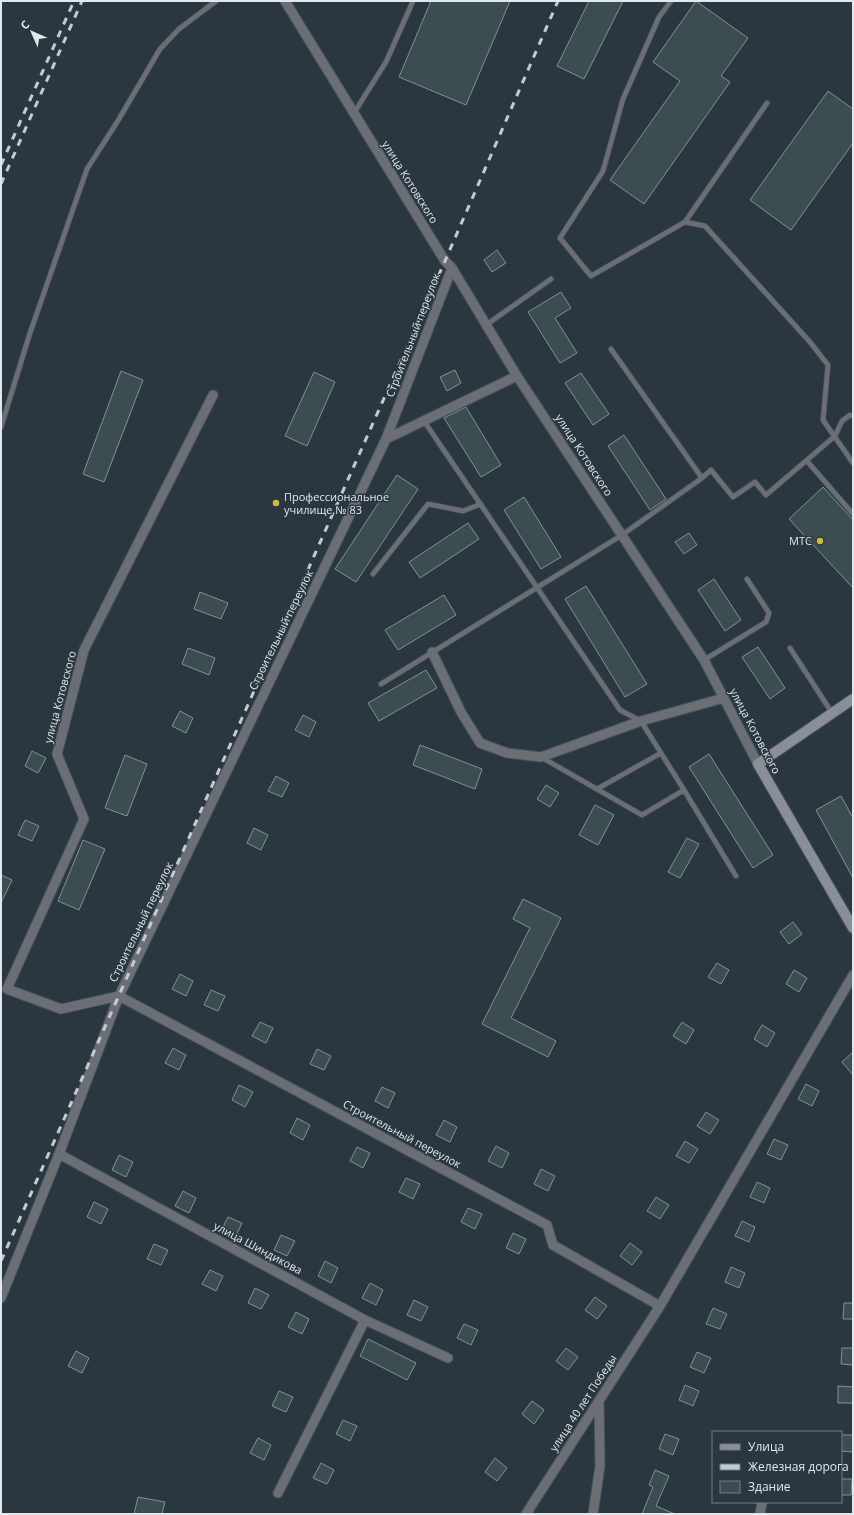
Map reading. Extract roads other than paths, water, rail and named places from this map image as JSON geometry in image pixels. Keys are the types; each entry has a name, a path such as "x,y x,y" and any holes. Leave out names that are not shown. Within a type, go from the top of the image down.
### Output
{"main road":[{"path":"758,764 853,699"},
{"name":"улица Котовского","path":"758,764 853,928"}],"street":[{"name":"улица Котовского","path":"285,1 445,261 452,268 517,376 704,660 758,764"},
{"name":"Строительный переулок","path":"1,1298 59,1154 119,996 386,439 452,268"},
{"path":"386,439 517,376"},
{"name":"улица Котовского","path":"119,996 60,1009 7,989 84,819 57,754 84,650 213,396"},
{"path":"432,652 461,712 480,743 507,753 541,758 641,721 724,698"},
{"name":"улица 40 лет Победы","path":"526,1514 660,1306 853,975"},
{"name":"Строительный переулок","path":"119,996 548,1225 554,1245 660,1306"},
{"name":"улица Шиндикова","path":"59,1154 365,1320 448,1358"},
{"path":"278,1493 365,1320"},
{"path":"593,1514 600,1466 599,1401"},
{"path":"760,1514 762,1503"}],"lane":[{"path":"1,427 30,332 87,169 120,119 160,49 179,29 216,1"},
{"path":"354,113 386,62 413,1"},
{"path":"671,1 659,17 623,99 603,170 560,238 592,276 685,222 767,104"},
{"path":"685,222 706,226 810,342 828,365 823,420 853,463"},
{"path":"486,325 551,279"},
{"path":"611,349 702,478"},
{"path":"381,684 622,535 711,470 733,497 755,482 766,495 835,436 842,421 850,415 853,416"},
{"path":"424,421 620,710 641,721 736,876"},
{"path":"807,461 853,514"},
{"path":"373,574 428,504 463,511 480,504"},
{"path":"704,660 766,622 768,613 747,579"},
{"path":"790,648 832,713"},
{"path":"597,789 661,753"},
{"path":"541,758 642,815 684,790"}],"railway":[{"path":"1,165 74,1"},
{"path":"1,184 82,1"},
{"path":"1,1261 445,261 558,1"}],"place":[{"name":"Профессиональное училище № 83","path":"276,503"},
{"name":"МТС","path":"820,541"}]}
